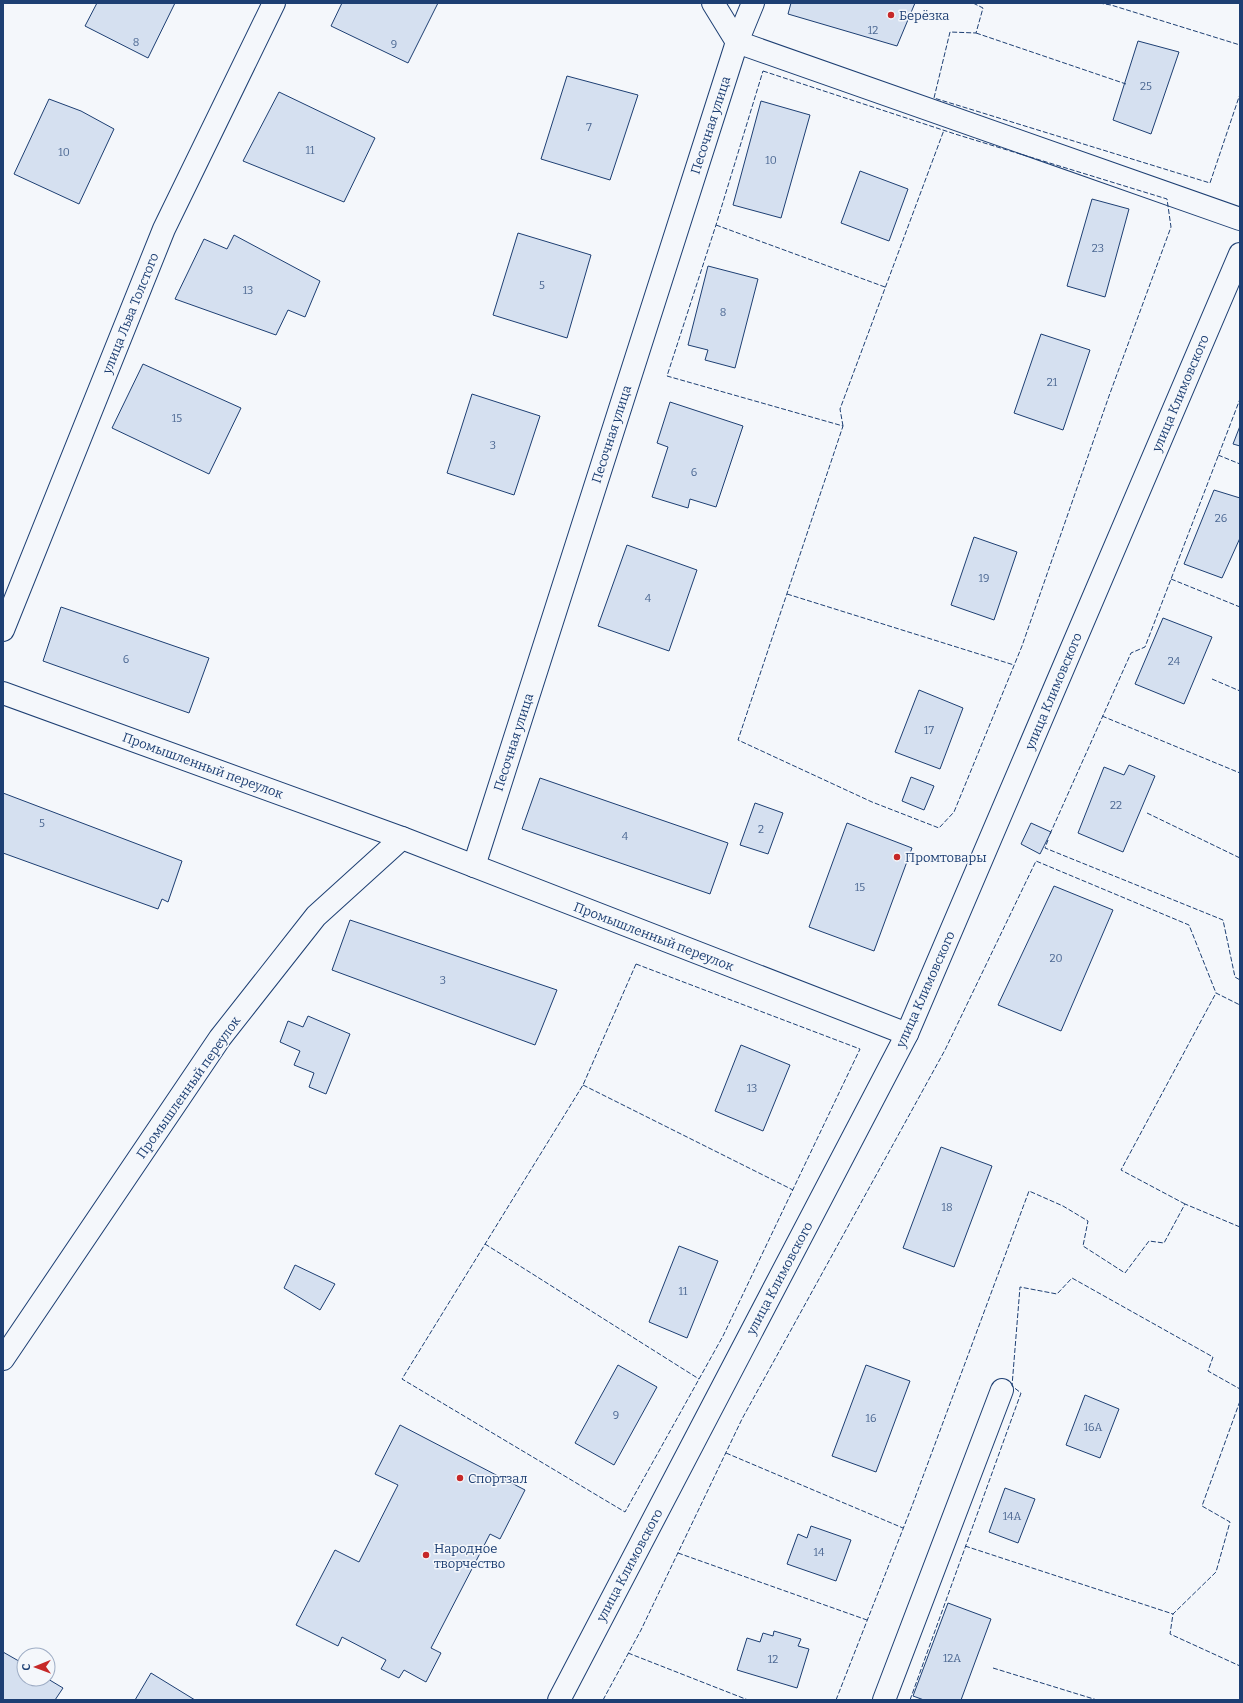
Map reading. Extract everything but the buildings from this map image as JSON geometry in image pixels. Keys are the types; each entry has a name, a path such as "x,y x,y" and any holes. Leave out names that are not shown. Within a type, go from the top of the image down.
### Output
{"street":[{"name":"улица Льва Толстого","path":"3,630 164,229 274,3"},
{"path":"713,3 736,42 1240,219"},
{"name":"Песочная улица","path":"474,866 736,42 754,3"},
{"name":"улица Климовского","path":"559,1700 907,1034 1240,254"},
{"name":"Промышленный переулок","path":"3,693 402,838 907,1034"},
{"name":"Промышленный переулок","path":"3,1359 220,1038 316,916 402,838"},
{"path":"884,1700 1002,1390"}],"fence":[{"path":"973,3 983,8 976,33 950,32 934,98 1210,183 1240,94"},
{"path":"1099,3 1111,5 1240,45"},
{"path":"976,33 1126,84"},
{"path":"763,71 955,134 1167,199 1171,227 1109,396 1022,646 954,812 939,828 872,802 738,740 843,426 667,376 716,225 763,71"},
{"path":"843,426 840,409 944,130"},
{"path":"716,225 885,287"},
{"path":"1050,834 1131,653 1145,647 1240,399"},
{"path":"1218,455 1240,464"},
{"path":"1171,579 1240,607"},
{"path":"787,594 1014,665"},
{"path":"1212,679 1240,691"},
{"path":"1102,716 1240,773"},
{"path":"1147,813 1240,858"},
{"path":"1048,840 1045,848 1223,920 1235,977 1240,980"},
{"path":"603,1700 641,1630 742,1419 945,1050 1036,861 1189,925 1216,993 1240,1005"},
{"path":"636,964 860,1049 723,1336 625,1512 402,1379 583,1085 636,964"},
{"path":"1185,1204 1121,1170 1216,993"},
{"path":"583,1085 793,1190"},
{"path":"836,1700 912,1506 1029,1191 1063,1206 1088,1221 1083,1246 1125,1273 1149,1241 1164,1243 1185,1204 1240,1227"},
{"path":"485,1244 699,1379"},
{"path":"910,1700 1021,1393 1012,1386 1020,1287 1057,1294 1072,1278 1213,1357 1208,1371 1240,1389"},
{"path":"1240,1401 1202,1506 1230,1522 1216,1572 1173,1614 1170,1634 1240,1666"},
{"path":"726,1453 903,1528"},
{"path":"965,1546 1173,1614"},
{"path":"678,1553 867,1620"},
{"path":"628,1653 748,1700"},
{"path":"993,1668 1097,1700"}],"place":[{"name":"Берёзка","path":"891,15"},
{"name":"Промтовары","path":"897,857"},
{"name":"Спортзал","path":"460,1478"},
{"name":"Народное творчество","path":"426,1555"}]}
